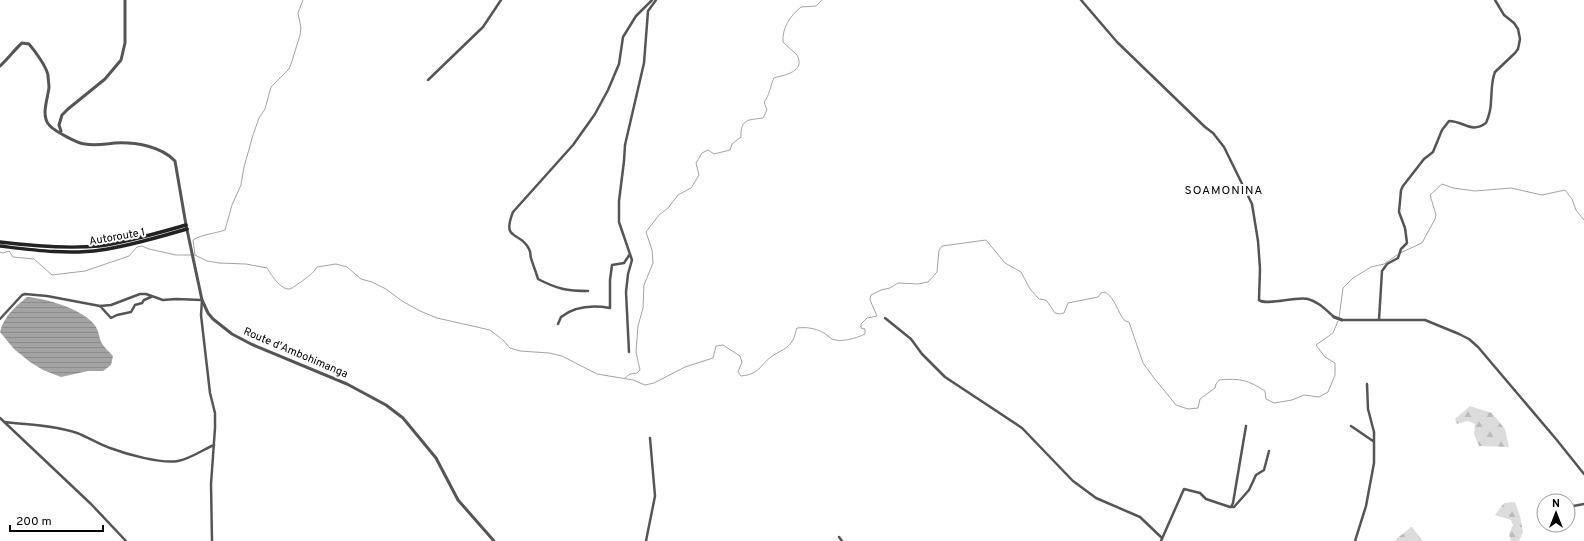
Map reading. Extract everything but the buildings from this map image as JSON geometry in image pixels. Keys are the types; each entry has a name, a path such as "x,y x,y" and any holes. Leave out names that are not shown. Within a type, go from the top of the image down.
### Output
{"main road":[{"name":"Autoroute 1","path":"0,242 38,246 100,246 186,227"},
{"name":"Autoroute 1","path":"0,246 37,251 101,250 150,240 186,227"}],"street":[{"path":"0,66 22,43 29,44 48,73 49,87 45,112 46,121 50,126 57,124 68,108 106,79 121,60 126,43 126,0"},
{"path":"428,80 483,27 501,0"},
{"path":"588,291 568,291 538,279 529,248 523,241 513,236 509,221 513,212 573,145 595,114 608,90 619,64 623,37 636,16 652,0"},
{"path":"629,352 626,292 628,274 632,260 619,222 619,201 625,145 644,63 648,11 656,0"},
{"path":"1081,0 1117,42 1142,68 1213,133 1224,147 1250,199 1253,209 1260,269 1259,300 1261,302 1286,299 1306,299 1315,301 1334,317 1342,320 1425,320 1469,339 1478,347 1556,438 1584,474"},
{"path":"1379,320 1382,270 1387,264 1398,258 1401,249 1407,243 1406,228 1399,212 1401,190 1403,186 1424,159 1433,152 1442,130 1449,121 1471,128 1477,128 1486,123 1491,102 1493,76 1495,72 1518,49 1520,39 1518,29 1504,15 1495,0"},
{"path":"59,121 62,133"},
{"name":"Route d'Ambohimanga","path":"50,126 83,144 118,143 140,145 156,148 169,155 175,161 186,227 202,300 213,319 232,334 251,344 347,384 386,405 403,418 436,458 458,500 494,541"},
{"path":"558,324 561,317 571,311 595,306 610,308 610,280 612,265 624,263 630,254"},
{"path":"0,319 22,295 25,294 47,296 100,306 111,305 140,294 146,294 163,300 176,298 202,300 201,310 210,393 215,413 211,484 212,541"},
{"path":"100,306 109,316 114,318 117,315 131,312 135,305 152,297"},
{"path":"885,318 911,339 919,351 945,377 1022,428 1078,485 1096,498 1140,517 1162,539 1184,489 1200,493 1206,500 1234,507 1249,490 1256,476 1264,470 1269,451"},
{"path":"1355,541 1370,485 1374,463 1374,432 1368,409 1367,384"},
{"path":"0,418 91,504 126,541"},
{"path":"4,422 62,428 110,448 144,458 167,461 187,459 214,445"},
{"path":"1230,507 1233,503 1246,426"},
{"path":"1351,426 1373,441"},
{"path":"646,541 655,496 650,438"},
{"path":"839,538 842,541"}],"green space":[{"path":"1470,406 1492,413 1505,429 1509,447 1479,446 1474,434 1475,424 1468,421 1457,424 1455,419"},
{"path":"1515,502 1520,516 1523,532 1519,541 1511,541 1509,534 1513,525 1511,520 1495,515 1504,503"},
{"path":"1411,527 1423,541 1394,541"}],"shaded area":[{"path":"27,297 55,302 84,315 96,327 101,342 113,356 111,365 103,371 88,371 61,377 43,370 30,362 14,349 0,332 7,317 14,308"}],"waterway":[{"path":"195,255 193,240 200,236 225,230 232,205 241,185 244,167 253,135 259,118 265,109 271,87 289,69 292,61 300,35 301,28 298,13 303,0"},
{"path":"625,378 630,374 637,373 640,370 636,352 638,326 643,308 644,285 653,263 652,250 646,232 659,215 668,208 678,195 691,188 699,175 696,163 702,153 708,150 714,154 730,150 732,144 741,137 742,126 744,123 750,120 763,118 767,110 764,102 768,96 774,78 793,72 799,65 797,55 783,42 785,27 793,14 801,7 816,6 822,0"},
{"path":"1400,253 1422,243 1436,215 1430,195 1442,184 1453,188 1475,191 1511,188 1542,195 1565,190 1572,199 1576,210 1584,220"},
{"path":"0,252 3,253 9,251 13,257 34,259 52,275 85,271 129,256 137,247 142,246 176,255 195,255 207,261 246,264 267,268 273,278 286,289 290,289 301,282 314,272 317,267 336,264 347,267 361,279 372,282 386,289 402,301 420,311 437,318 490,330 503,340 510,348 520,351 549,353 562,356 597,374 633,380 645,385 654,383 685,367 713,358 716,346 723,345 740,356 742,362 738,372 741,376 756,371 767,360 789,346 794,339 797,328 817,330 836,340 849,340 862,336 865,334 865,329 861,328 861,324 867,318 877,316 870,300 871,295 881,290 890,288 898,283 918,284 928,282 937,272 939,250 942,246 986,240 1005,263 1021,272 1030,289 1039,299 1046,300 1055,313 1064,313 1068,303 1098,297 1101,293 1105,292 1109,295 1122,317 1125,321 1129,322 1143,363 1176,405 1188,409 1198,408 1200,399 1215,388 1219,380 1233,379 1254,384 1265,391 1266,399 1274,403 1292,400 1304,395 1319,397 1328,392 1335,375 1335,363 1325,357 1316,345 1333,333 1338,321"},
{"path":"1339,318 1343,288 1353,278 1371,267 1384,264 1397,255"}],"district":[{"name":"SOAMONINA","path":"1224,190"}]}
